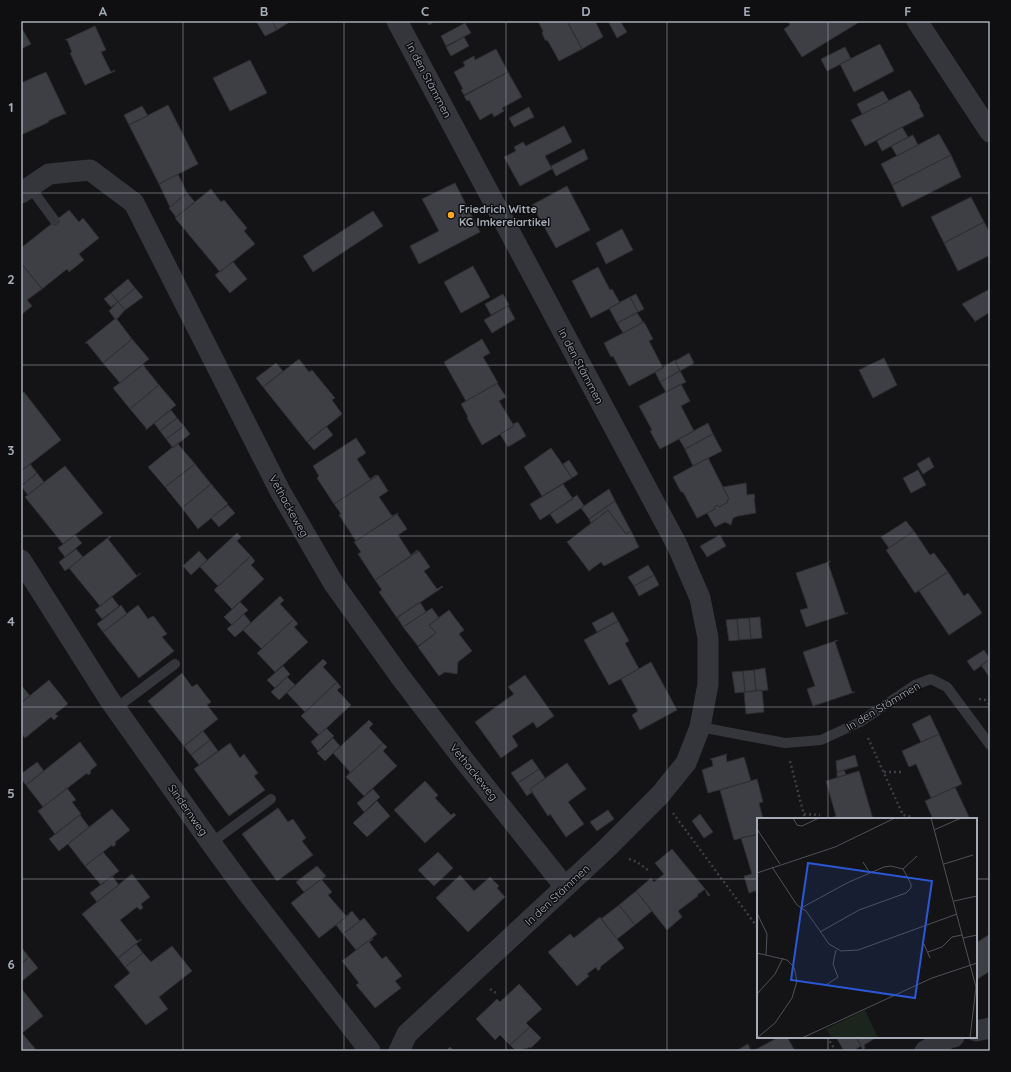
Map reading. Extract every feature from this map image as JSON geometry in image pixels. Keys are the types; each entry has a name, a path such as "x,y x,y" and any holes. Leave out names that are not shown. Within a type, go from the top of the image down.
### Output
{"street":[{"name":"In den Stämmen","path":"397,21 676,545 700,598 708,638 708,684 700,727 686,763 660,795 565,887 407,1034 399,1051"},
{"path":"917,21 990,132"},
{"name":"Vethackeweg","path":"26,190 49,174 90,170 134,203 280,491 334,584 399,675 449,741 565,887"},
{"name":"Sindernweg","path":"21,560 116,708 211,843 246,891 370,1051"},
{"path":"977,1032 990,1028"},
{"path":"925,1051 949,1038"}],"lane":[{"path":"26,190 55,221"},
{"path":"116,708 175,664"},
{"name":"In den Stämmen","path":"700,727 785,743 821,740 860,722 915,684 931,679 947,687 990,745"},
{"path":"211,843 271,799"}],"path":[{"path":"860,722 903,815 912,818"},
{"path":"785,743 805,818"},
{"path":"884,772 903,772"},
{"path":"660,795 757,927"},
{"path":"804,814 820,815"},
{"path":"828,1038 836,1051"}],"building":[{"path":"256,21 272,21 277,30 265,36"},
{"path":"272,21 291,21 277,30"},
{"path":"427,21 435,21 429,25"},
{"path":"538,21 567,21 582,49 559,61 548,41 545,40 542,33 543,31"},
{"path":"567,21 595,21 603,37 582,49"},
{"path":"608,21 620,21 627,32 617,38"},
{"path":"788,21 861,21 802,57 784,29 790,25"},
{"path":"465,23 471,33 446,46 441,36"},
{"path":"95,26 106,50 101,52 111,72 115,71 85,85 70,53 72,52 67,40 65,40"},
{"path":"21,27 31,44 21,49"},
{"path":"464,37 469,46 451,56 446,47"},
{"path":"880,44 894,71 854,92 840,64"},
{"path":"845,47 851,59 827,71 821,59"},
{"path":"496,49 508,72 464,95 461,90 463,89 454,72 465,66 463,62 474,56 475,60"},
{"path":"250,60 267,93 230,111 213,78"},
{"path":"46,72 66,114 48,121 49,122 21,135 21,83"},
{"path":"508,72 522,97 502,108 504,111 494,117 492,113 480,120 469,100 467,101 464,96"},
{"path":"910,90 920,106 919,107 924,116 865,146 851,120"},
{"path":"883,91 889,101 862,114 857,104"},
{"path":"168,105 198,164 159,184 129,125"},
{"path":"142,106 148,116 129,125 124,115"},
{"path":"529,107 534,117 514,127 509,118"},
{"path":"564,126 572,142 545,156 552,169 520,186 504,157 516,151 514,147 523,142 526,146"},
{"path":"902,127 908,137 882,151 877,141"},
{"path":"939,134 951,155 892,185 881,164"},
{"path":"913,135 918,145 897,156 891,146"},
{"path":"584,149 588,159 556,176 551,166"},
{"path":"951,155 961,177 902,207 892,185"},
{"path":"178,174 187,193 170,207 159,184"},
{"name":"Friedrich Witte KG Imkereiartikel","path":"455,183 480,232 419,264 410,246 439,231 422,199"},
{"path":"567,186 590,230 556,248 532,205"},
{"path":"211,189 221,202 224,200 247,228 244,231 255,244 220,272 175,218"},
{"path":"187,193 195,202 176,217 169,208"},
{"path":"971,197 984,222 944,243 931,217"},
{"path":"69,210 79,222 83,218 99,238 79,254 84,260 69,272 67,269 42,289 21,263 21,248"},
{"path":"373,211 383,226 313,272 303,256"},
{"path":"984,222 990,233 990,255 958,271 944,243"},
{"path":"622,229 633,250 606,264 596,243"},
{"path":"233,262 247,279 230,293 215,275"},
{"path":"21,263 42,289 27,300 32,306 21,315"},
{"path":"473,266 490,297 461,313 444,282"},
{"path":"598,267 610,290 612,289 620,303 591,318 572,281"},
{"path":"128,279 135,288 118,302 111,293"},
{"path":"135,288 143,297 125,310 118,302"},
{"path":"990,289 990,312 974,322 975,321 962,304"},
{"path":"111,293 118,302 111,307 104,299"},
{"path":"503,294 509,305 491,315 485,304"},
{"path":"636,294 644,309 638,312 630,297"},
{"path":"630,297 638,312 617,323 609,308"},
{"path":"118,302 125,310 117,319 115,319 109,311"},
{"path":"508,306 515,319 492,333 484,320"},
{"path":"637,313 643,322 623,333 617,323"},
{"path":"116,318 132,339 103,363 87,343 85,343"},
{"path":"644,322 653,339 649,341 663,368 629,386 613,356 611,357 604,343"},
{"path":"132,339 149,359 120,383 103,363"},
{"path":"482,339 490,353 483,357 498,383 466,401 444,362"},
{"path":"689,353 694,363 680,371 675,361"},
{"path":"884,358 897,385 873,398 859,370"},
{"path":"299,359 309,372 312,370 335,398 332,400 342,414 307,442 263,387"},
{"path":"675,360 680,371 660,382 655,372"},
{"path":"276,363 283,371 263,387 256,378"},
{"path":"143,365 159,385 130,409 113,388"},
{"path":"680,371 686,382 666,392 660,382"},
{"path":"497,383 506,397 499,401 514,426 482,445 461,404"},
{"path":"681,384 690,401 681,406 694,431 660,449 639,406"},
{"path":"159,385 176,405 146,430 146,428 130,409"},
{"path":"24,392 61,440 21,471 21,394"},
{"path":"171,410 177,418 160,431 154,423"},
{"path":"177,418 184,426 166,439 160,431"},
{"path":"518,422 526,436 508,447 500,434"},
{"path":"708,423 713,434 685,449 679,439"},
{"path":"184,426 190,434 173,448 166,439"},
{"path":"326,426 333,435 314,450 307,442"},
{"path":"713,434 722,451 693,466 685,449"},
{"path":"356,438 366,453 357,459 370,479 376,475 377,476 334,504 317,478 319,476 313,466"},
{"path":"179,442 178,444 195,464 165,487 148,467"},
{"path":"551,448 572,478 542,496 524,467"},
{"path":"929,457 934,467 923,474 917,464"},
{"path":"708,458 729,499 727,500 728,502 719,507 717,505 714,507 715,509 697,518 673,477"},
{"path":"569,460 578,474 572,478 563,464"},
{"path":"30,464 37,473 21,486 21,471"},
{"path":"195,464 211,484 182,508 165,487"},
{"path":"65,466 103,513 63,544 25,497"},
{"path":"918,470 926,485 911,493 903,478"},
{"path":"37,473 44,482 28,495 21,486"},
{"path":"378,475 388,491 379,497 392,516 398,513 356,541 339,515 341,514 334,504"},
{"path":"746,483 747,495 754,494 756,513 733,518 731,525 725,522 715,527 707,513 715,509 714,507 717,505 719,507 728,502 727,500 729,499 723,487"},
{"path":"211,484 228,504 198,529 182,508"},
{"path":"563,484 573,499 540,520 530,504"},
{"path":"609,489 615,501 589,519 581,508"},
{"path":"577,495 584,506 557,524 550,514"},
{"path":"615,501 631,531 626,534 608,510 591,523 589,519"},
{"path":"228,505 235,513 219,527 211,518"},
{"path":"608,510 626,534 631,531 639,547 604,566 601,562 589,571 567,542"},
{"path":"397,514 407,529 398,535 411,555 417,550 418,551 375,580 358,554 361,552 354,542"},
{"path":"906,521 914,531 889,548 881,537"},
{"path":"914,531 930,555 934,553 948,572 915,593 886,550"},
{"path":"237,533 241,537 237,541 251,556 214,590 218,586 200,567"},
{"path":"75,535 82,543 65,557 58,548"},
{"path":"720,535 726,546 707,557 700,546"},
{"path":"110,536 111,537 108,539 137,576 140,574 100,606 69,568"},
{"path":"76,549 83,557 65,571 59,562"},
{"path":"199,551 207,560 191,575 183,566"},
{"path":"419,551 430,567 424,571 437,589 442,586 443,587 397,618 379,592 382,590 375,580"},
{"path":"251,556 255,561 251,565 264,579 232,609 214,590"},
{"path":"831,561 828,563 845,613 848,613 806,627 800,610 808,608 796,573"},
{"path":"648,565 654,575 634,586 628,577"},
{"path":"948,572 964,596 968,593 982,613 949,635 919,591"},
{"path":"654,575 659,585 639,596 634,586"},
{"path":"280,596 284,600 280,604 294,619 262,649 243,630"},
{"path":"112,597 119,606 102,619 95,610"},
{"path":"240,602 248,610 232,625 224,617"},
{"path":"420,602 426,612 403,627 397,617"},
{"path":"121,605 127,614 103,632 97,624"},
{"path":"138,605 148,619 153,616 155,618 167,634 162,637 174,651 139,678 103,632"},
{"path":"432,608 439,618 429,625 436,633 418,646 403,627"},
{"path":"449,610 464,630 459,634 472,651 458,662 457,674 445,672 439,676 418,647 436,633 429,625"},
{"path":"613,612 618,621 597,632 592,623"},
{"path":"244,614 251,623 235,637 227,629"},
{"path":"760,617 762,638 751,639 749,618"},
{"path":"749,618 751,639 739,640 737,619"},
{"path":"294,619 298,624 294,627 308,642 275,672 257,653"},
{"path":"737,619 739,640 729,641 726,620"},
{"path":"618,621 629,641 625,643 639,669 609,685 584,640"},
{"path":"838,640 835,642 852,692 855,692 813,706 807,689 815,686 803,652"},
{"path":"984,650 990,659 974,671 967,661"},
{"path":"323,659 327,663 323,667 337,682 301,716 305,712 287,693"},
{"path":"990,659 990,678 981,665"},
{"path":"651,662 677,710 640,730 632,715 638,711 621,679"},
{"path":"283,666 290,674 275,688 267,680"},
{"path":"765,668 768,690 756,691 754,670"},
{"path":"754,670 756,691 745,692 743,671"},
{"path":"743,671 745,692 735,693 732,672"},
{"path":"182,673 192,687 197,684 211,702 207,705 218,719 184,746 148,701"},
{"path":"525,675 554,716 537,728 533,722 512,736 518,746 501,758 475,722 514,694 508,687"},
{"path":"287,677 295,685 279,700 271,692"},
{"path":"49,680 68,704 55,714 58,716 54,720 51,717 25,738 21,733 21,703"},
{"path":"337,682 341,687 337,690 351,705 319,735 301,716"},
{"path":"21,685 30,696 21,703"},
{"path":"762,690 764,712 746,714 744,692"},
{"path":"930,715 939,734 921,742 912,724"},
{"path":"369,720 373,724 369,728 383,743 346,777 350,772 333,753"},
{"path":"326,728 334,736 318,751 311,742"},
{"path":"203,731 210,740 191,755 184,746"},
{"path":"939,734 962,784 931,798 916,764 909,767 902,751"},
{"path":"333,738 340,746 325,761 317,753"},
{"path":"210,740 218,751 199,765 191,755"},
{"path":"80,742 97,765 90,771 91,773 88,775 87,773 43,807 26,785"},
{"path":"230,743 240,758 244,754 258,773 254,776 265,790 229,816 194,769"},
{"path":"383,743 387,747 383,751 397,766 364,796 346,777"},
{"path":"727,754 727,762 744,757 751,781 708,793 702,770 713,766 712,760 710,759"},
{"path":"855,755 858,766 837,772 836,761"},
{"path":"532,759 539,769 518,783 511,773"},
{"path":"37,762 44,771 26,785 21,779 21,774"},
{"path":"567,763 586,789 568,802 584,824 566,837 550,814 548,816 530,789"},
{"path":"539,769 545,778 530,789 532,792 527,796 518,783"},
{"path":"844,770 846,775 837,777 837,772"},
{"path":"859,771 873,818 831,818 836,816 826,781"},
{"path":"757,779 763,802 759,803 763,818 757,818 757,834 734,840 720,790"},
{"path":"425,781 438,795 435,798 451,815 454,813 456,815 425,843 394,810"},
{"path":"955,787 970,818 933,818 925,801"},
{"path":"67,788 76,800 72,802 81,814 55,834 38,811"},
{"path":"373,789 380,797 364,812 357,803"},
{"path":"377,801 390,816 367,837 353,823"},
{"path":"278,808 288,822 293,819 306,838 302,841 313,855 277,881 242,834"},
{"path":"112,809 130,830 115,842 116,844 113,847 112,845 85,866 68,844"},
{"path":"608,810 614,819 597,831 590,822"},
{"path":"700,814 713,832 704,838 692,821"},
{"path":"80,815 89,827 59,851 49,839"},
{"path":"757,834 757,890 749,893 744,876 752,874 741,838"},
{"path":"672,849 710,895 708,896 705,889 697,895 698,896 678,911 682,917 667,930 636,891 651,878 654,882 664,874 655,863"},
{"path":"103,852 119,871 101,885 85,866"},
{"path":"438,852 453,868 434,886 418,870"},
{"path":"317,866 326,876 304,892 296,882"},
{"path":"132,874 150,897 141,904 143,908 140,910 137,907 120,920 137,941 142,939 118,958 82,914"},
{"path":"460,875 474,891 490,877 499,886 497,888 505,897 468,932 436,898"},
{"path":"112,876 119,885 97,902 90,893"},
{"path":"321,879 332,892 328,895 346,916 350,914 319,938 291,903"},
{"path":"636,891 652,911 635,925 619,905"},
{"path":"619,905 635,925 617,939 601,919"},
{"path":"352,911 360,921 343,934 336,925"},
{"path":"600,917 624,948 600,967 601,968 598,971 596,967 587,974 589,976 577,986 548,952 570,934 574,938"},
{"path":"364,918 377,934 356,950 343,934"},
{"path":"990,934 990,971 977,979 977,942"},
{"path":"372,938 373,939 369,942 382,959 386,956 402,976 395,981 401,988 375,1008 356,985 359,983 342,961"},
{"path":"136,944 143,953 125,967 118,958"},
{"path":"172,946 192,971 159,997 168,1009 146,1025 114,986 130,973 125,967 143,953 151,962"},
{"path":"21,947 29,957 21,964"},
{"path":"29,957 38,968 21,982 21,964"},
{"path":"519,984 542,1009 526,1023 530,1027 510,1045 500,1035 495,1040 476,1019 497,999 500,1002"},
{"path":"21,988 43,1016 21,1034"},
{"path":"530,1027 541,1038 532,1047 516,1051 510,1045"},
{"path":"22,1033 37,1051 21,1051"},
{"path":"777,1038 788,1038 795,1051 753,1051"},
{"path":"837,1038 857,1038 861,1046 853,1051 844,1051"},
{"path":"857,1038 875,1038 864,1045 865,1048 863,1050"},
{"path":"748,1044 751,1051 736,1051"},
{"path":"450,1047 454,1051 446,1051"}],"place":[{"name":"Friedrich Witte KG Imkereiartikel","path":"451,215"}]}
